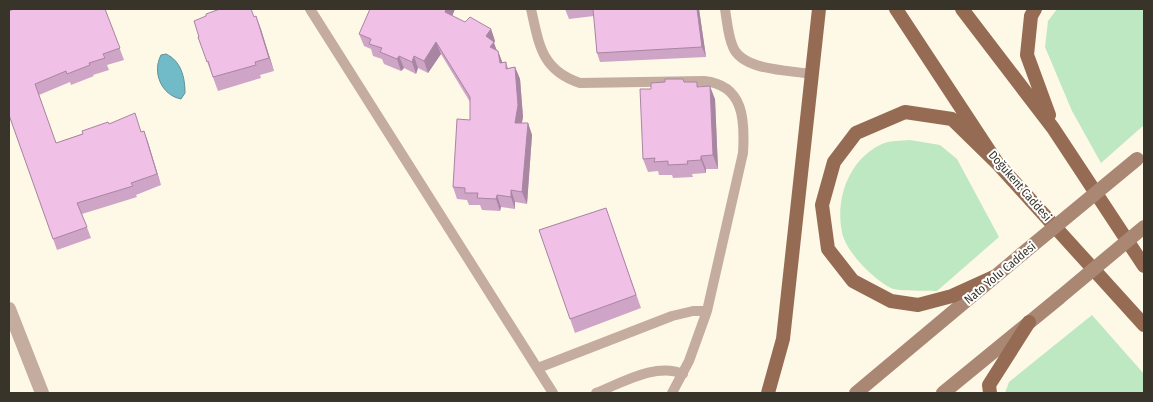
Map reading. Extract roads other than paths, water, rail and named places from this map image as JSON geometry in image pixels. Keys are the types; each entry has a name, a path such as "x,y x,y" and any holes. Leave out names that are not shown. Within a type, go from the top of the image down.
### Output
{"main road":[{"path":"768,393 783,339 819,9"},
{"name":"Doğukent Caddesi","path":"896,9 998,164 1144,325"},
{"path":"962,9 1053,128 1144,266"},
{"path":"1035,9 1031,16 1027,55 1053,128"},
{"path":"994,277 952,296 918,305 891,301 853,281 828,249 822,205 834,162 856,133 905,112 952,119 998,164"},
{"name":"Nato Yolu Caddesi","path":"856,393 1140,156"},
{"path":"943,393 1144,227"},
{"path":"990,393 988,385 1030,322"}],"street":[{"path":"9,309 42,393"}],"lane":[{"path":"310,9 553,393"},
{"path":"531,9 544,58 554,70 567,79 580,83 717,82 727,88 737,100 742,118 744,153 707,310 683,374 672,393"},
{"path":"726,9 732,45 740,58 753,65 811,74"},
{"path":"538,368 672,316 707,310"},
{"path":"596,393 657,370 671,370 683,374"}],"water":[{"path":"166,54 179,65 183,75 185,93 181,99 168,93 160,82 158,62 161,55"}]}
